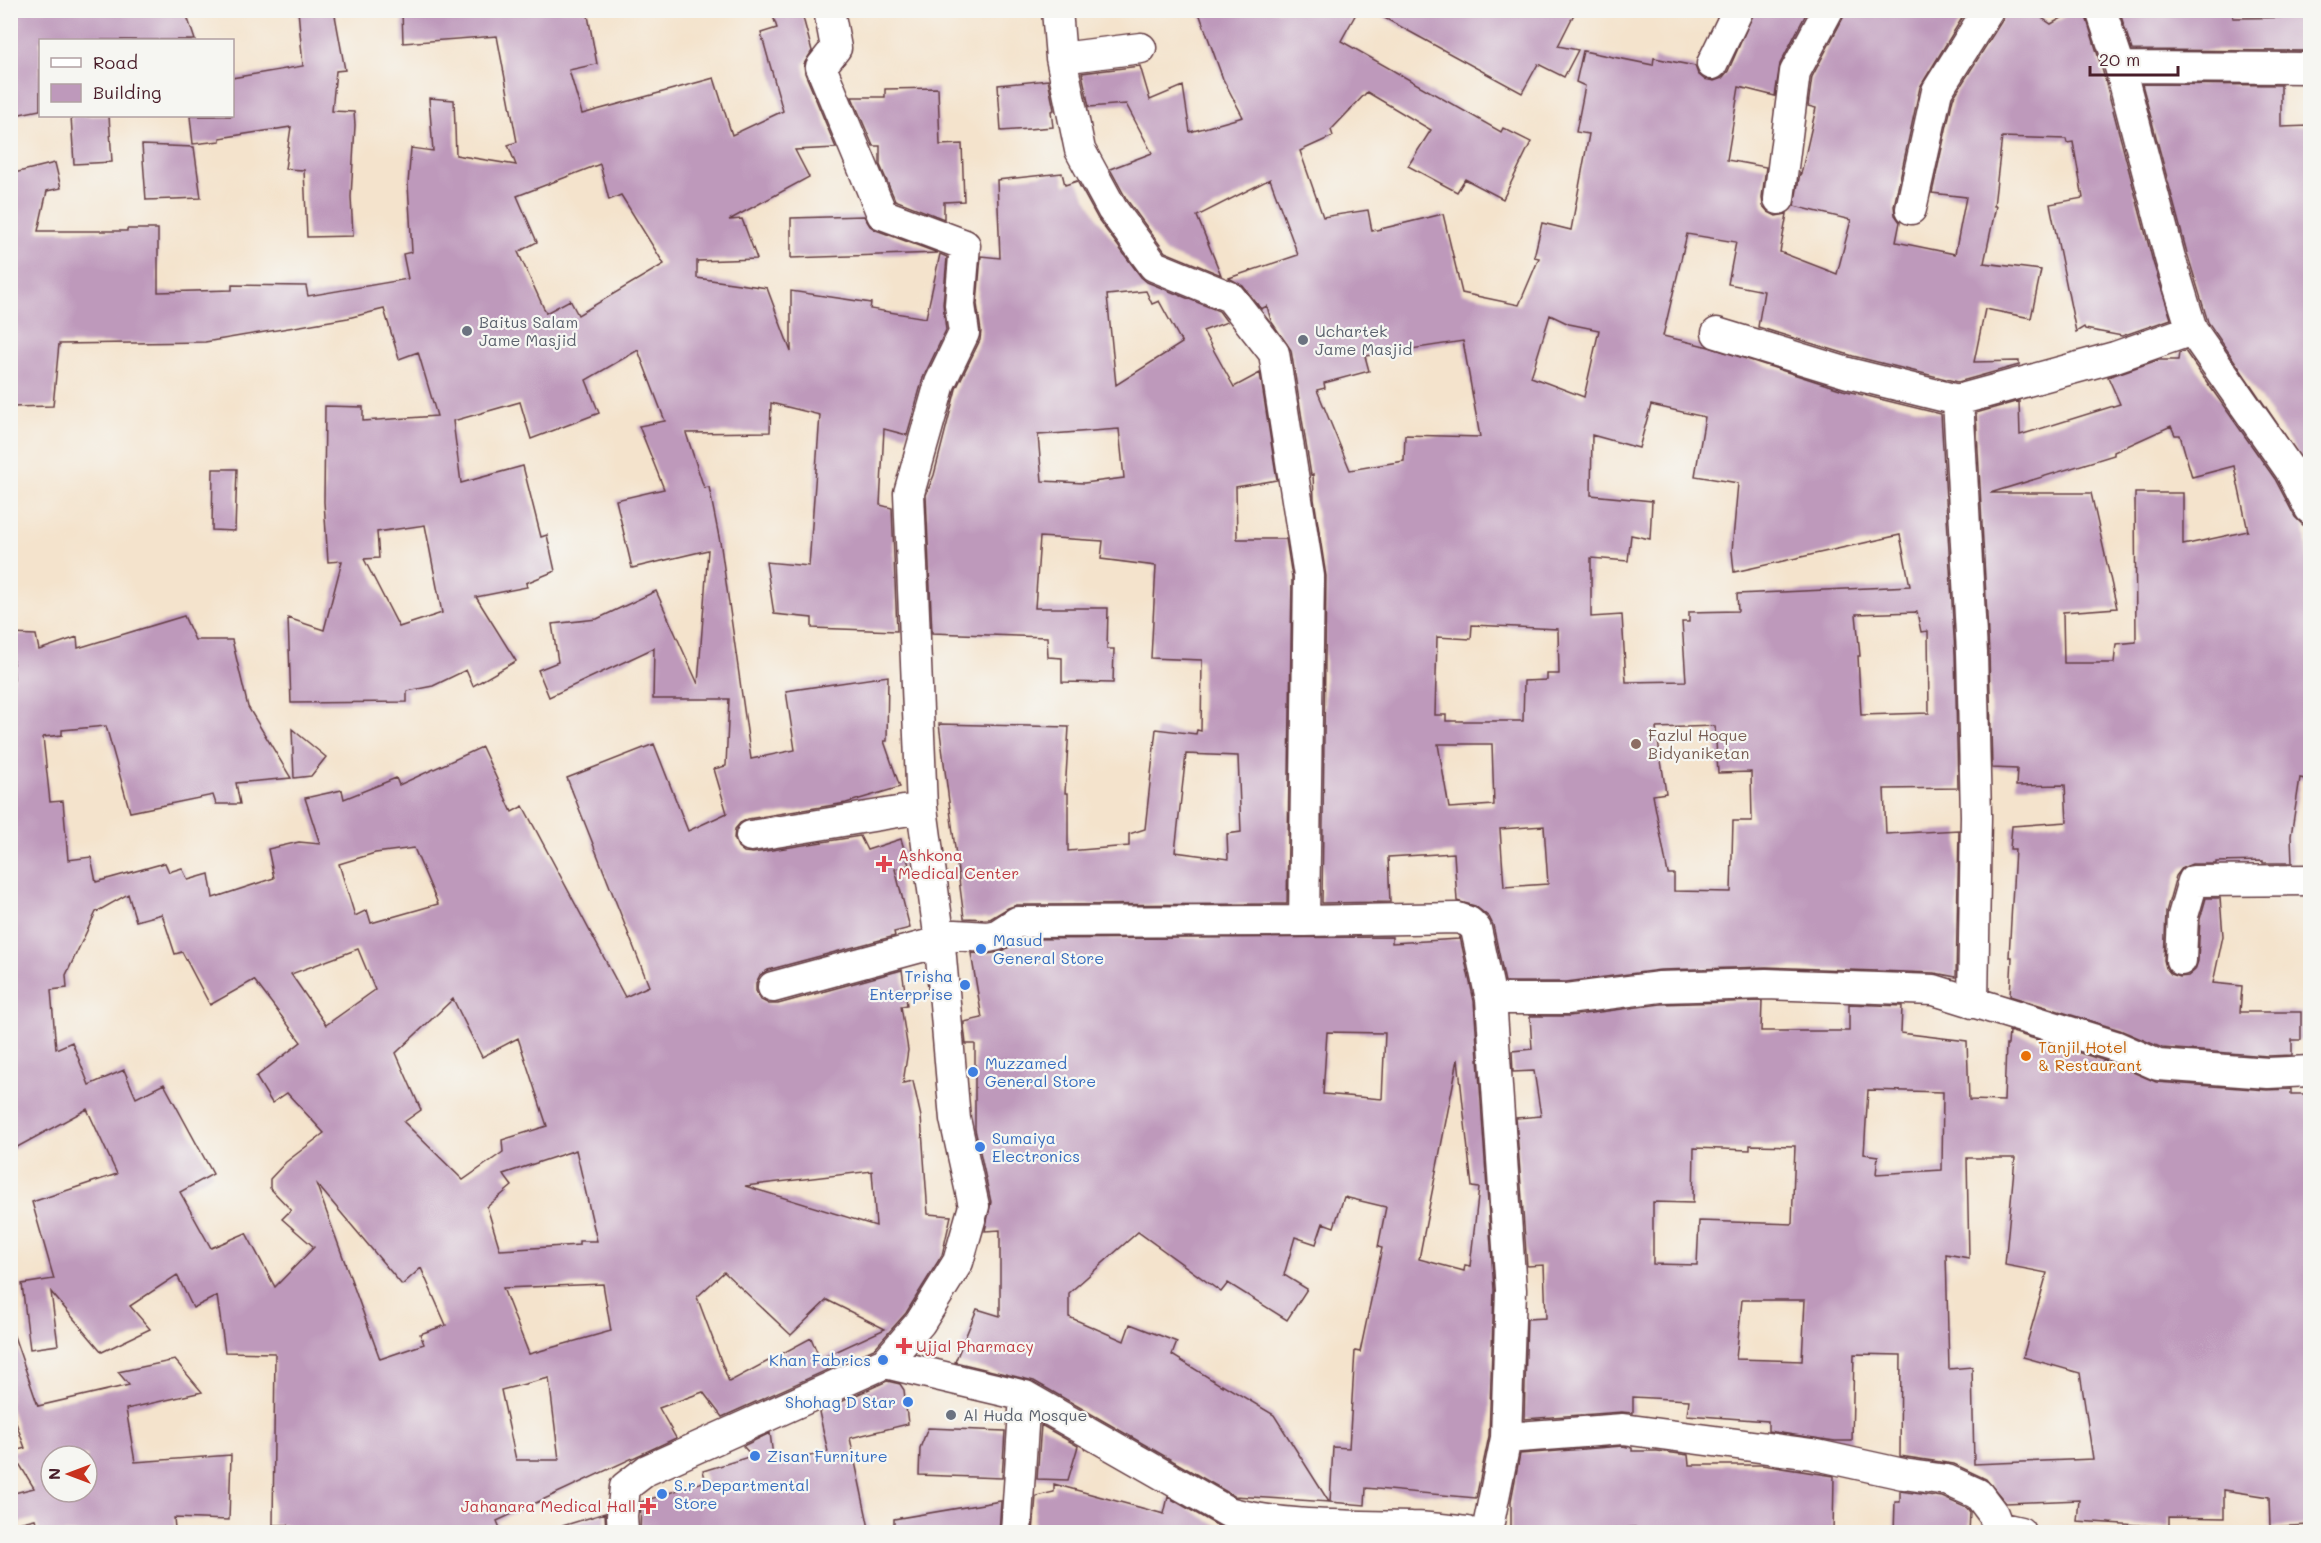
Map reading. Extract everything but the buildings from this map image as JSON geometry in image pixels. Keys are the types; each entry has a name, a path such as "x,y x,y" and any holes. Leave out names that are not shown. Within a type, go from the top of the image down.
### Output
{"street":[{"path":"623,1533 625,1487 647,1470 885,1363 920,1323 958,1262 974,1206 955,1119 939,938 922,808 909,493 940,383 964,333 960,304 965,245 882,214 821,67 836,48 829,10"},
{"path":"1057,10 1061,58 1080,150 1112,209 1154,266 1230,297 1274,353 1309,576 1304,921"},
{"path":"1712,64 1738,10"},
{"path":"1779,199 1795,72 1828,10"},
{"path":"1911,209 1936,91 1988,10"},
{"path":"2101,10 2120,67 2170,258 2192,330 2290,470 2310,509"},
{"path":"1061,58 1141,48"},
{"path":"2120,67 2310,68"},
{"path":"1717,333 1848,373 1958,400 2115,357 2192,330"},
{"path":"1958,400 1974,712 1976,816 1973,1003"},
{"path":"751,836 922,808"},
{"path":"2181,960 2183,916 2193,881 2310,880"},
{"path":"772,987 939,938 997,935 1017,922 1458,918 1469,922 1476,929 1491,999 1512,1290 1506,1438 1487,1533"},
{"path":"1491,999 1567,999 1660,987 1766,984 1934,990 2115,1046 2158,1065 2268,1073 2310,1071"},
{"path":"885,1363 1024,1396 1228,1512 1247,1517 1314,1526 1414,1527 1467,1533"},
{"path":"1016,1533 1024,1396"},
{"path":"1506,1438 1623,1429 1812,1454 1903,1474 1947,1480 1978,1494 1993,1514 1998,1527 2020,1533"}],"place":[{"name":"Baitus Salam Jame Masjid","path":"467,331"},
{"name":"Uchartek Jame Masjid","path":"1303,340"},
{"name":"Fazlul Hoque Bidyaniketan","path":"1636,744"},
{"name":"Ashkona Medical Center","path":"884,864"},
{"name":"Masud General Store","path":"981,949"},
{"name":"Trisha Enterprise","path":"965,985"},
{"name":"Tanjil Hotel & Restaurant","path":"2026,1056"},
{"name":"Muzzamed General Store","path":"973,1072"},
{"name":"Sumaiya Electronics","path":"980,1147"},
{"name":"Ujjal Pharmacy","path":"904,1346"},
{"name":"Khan Fabrics","path":"883,1360"},
{"name":"Shohag D Star","path":"908,1402"},
{"name":"Al Huda Mosque","path":"951,1415"},
{"name":"Zisan Furniture","path":"755,1456"},
{"name":"S.r Departmental Store","path":"662,1494"},
{"name":"Jahanara Medical Hall","path":"648,1506"}]}
